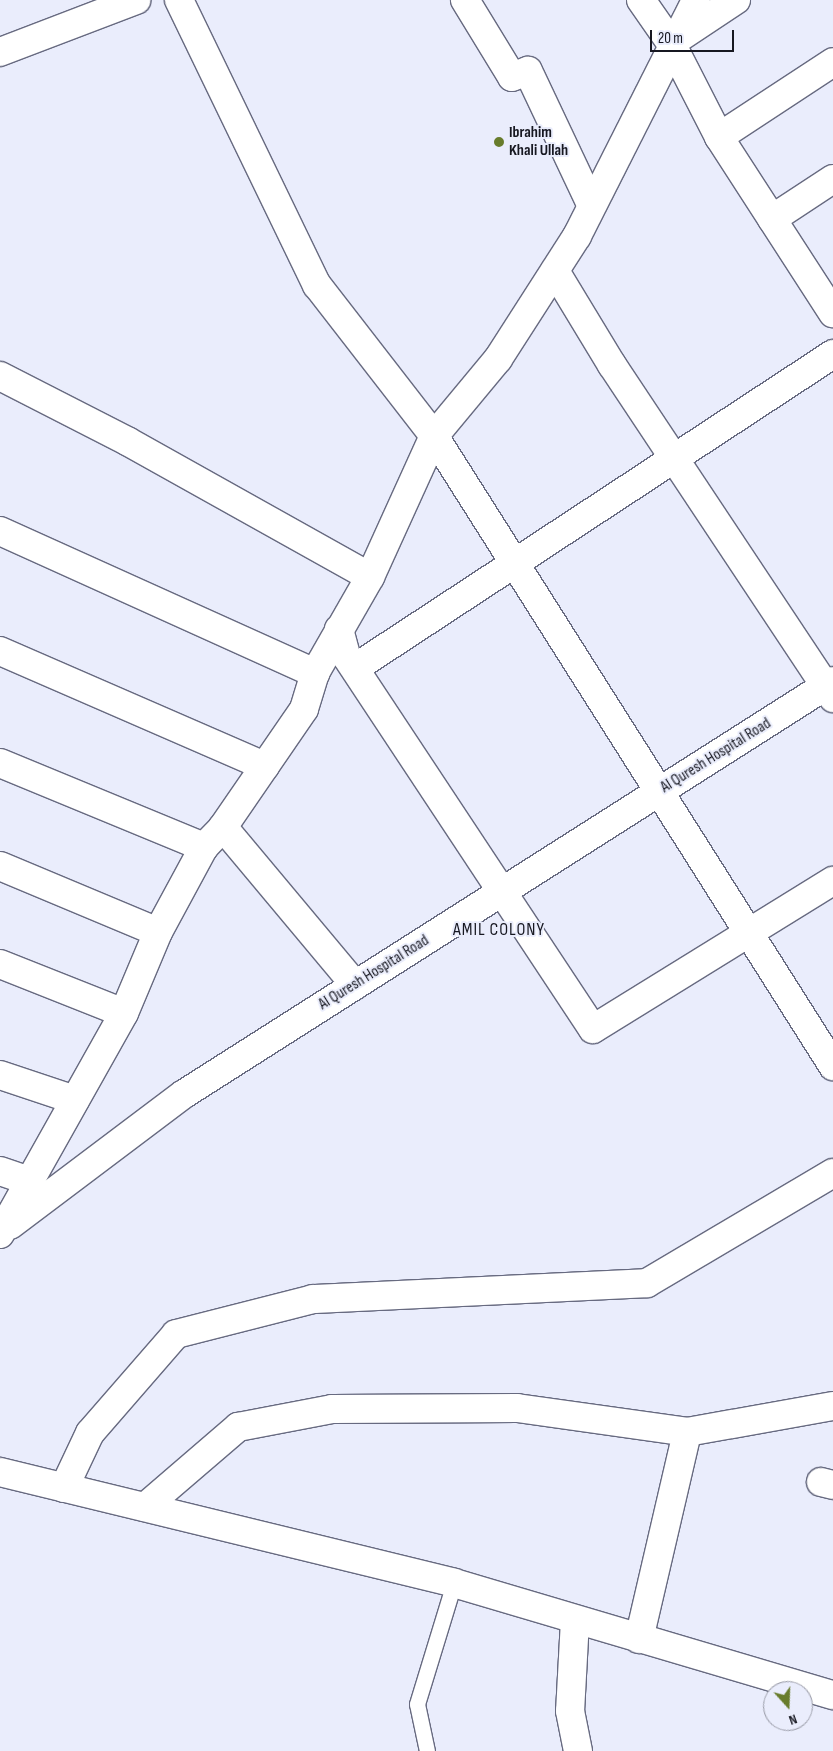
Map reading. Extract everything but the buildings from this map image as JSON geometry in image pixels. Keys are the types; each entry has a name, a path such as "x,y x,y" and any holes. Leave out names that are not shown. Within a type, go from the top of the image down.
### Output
{"street":[{"path":"0,52 136,0"},
{"path":"179,0 317,285 434,436 661,790 833,1066"},
{"path":"465,0 512,77 528,71 591,204"},
{"path":"641,0 671,43 719,137 833,314"},
{"path":"0,1233 124,1013 158,932 204,846 223,827 304,709 315,673 370,577 434,436 498,359 555,270 591,204 671,43 696,0"},
{"path":"671,43 736,0"},
{"path":"719,137 833,62"},
{"path":"772,219 833,179"},
{"path":"555,270 674,458 830,688"},
{"path":"355,668 833,354"},
{"path":"0,376 127,441 370,577"},
{"path":"0,531 315,673"},
{"path":"339,629 346,656 500,893 593,1030 833,881"},
{"path":"0,651 265,766"},
{"name":"Al Quresh Hospital Road","path":"0,1233 184,1094 661,790 830,688"},
{"path":"0,763 204,846"},
{"path":"223,827 355,985"},
{"path":"0,866 158,932"},
{"path":"0,964 124,1013"},
{"path":"0,1075 75,1100"},
{"path":"0,1171 29,1181"},
{"path":"64,1488 90,1433 176,1334 313,1298 647,1284 833,1173"},
{"path":"145,1507 238,1427 332,1409 517,1408 686,1432 833,1406"},
{"path":"639,1639 686,1432"},
{"path":"0,1472 454,1583 833,1696"},
{"path":"575,1620 570,1711 578,1751"}],"lane":[{"path":"427,1751 417,1704 454,1583"}],"place":[{"name":"Ibrahim Khali Ullah","path":"499,142"}],"district":[{"name":"AMIL COLONY","path":"499,930"}]}
